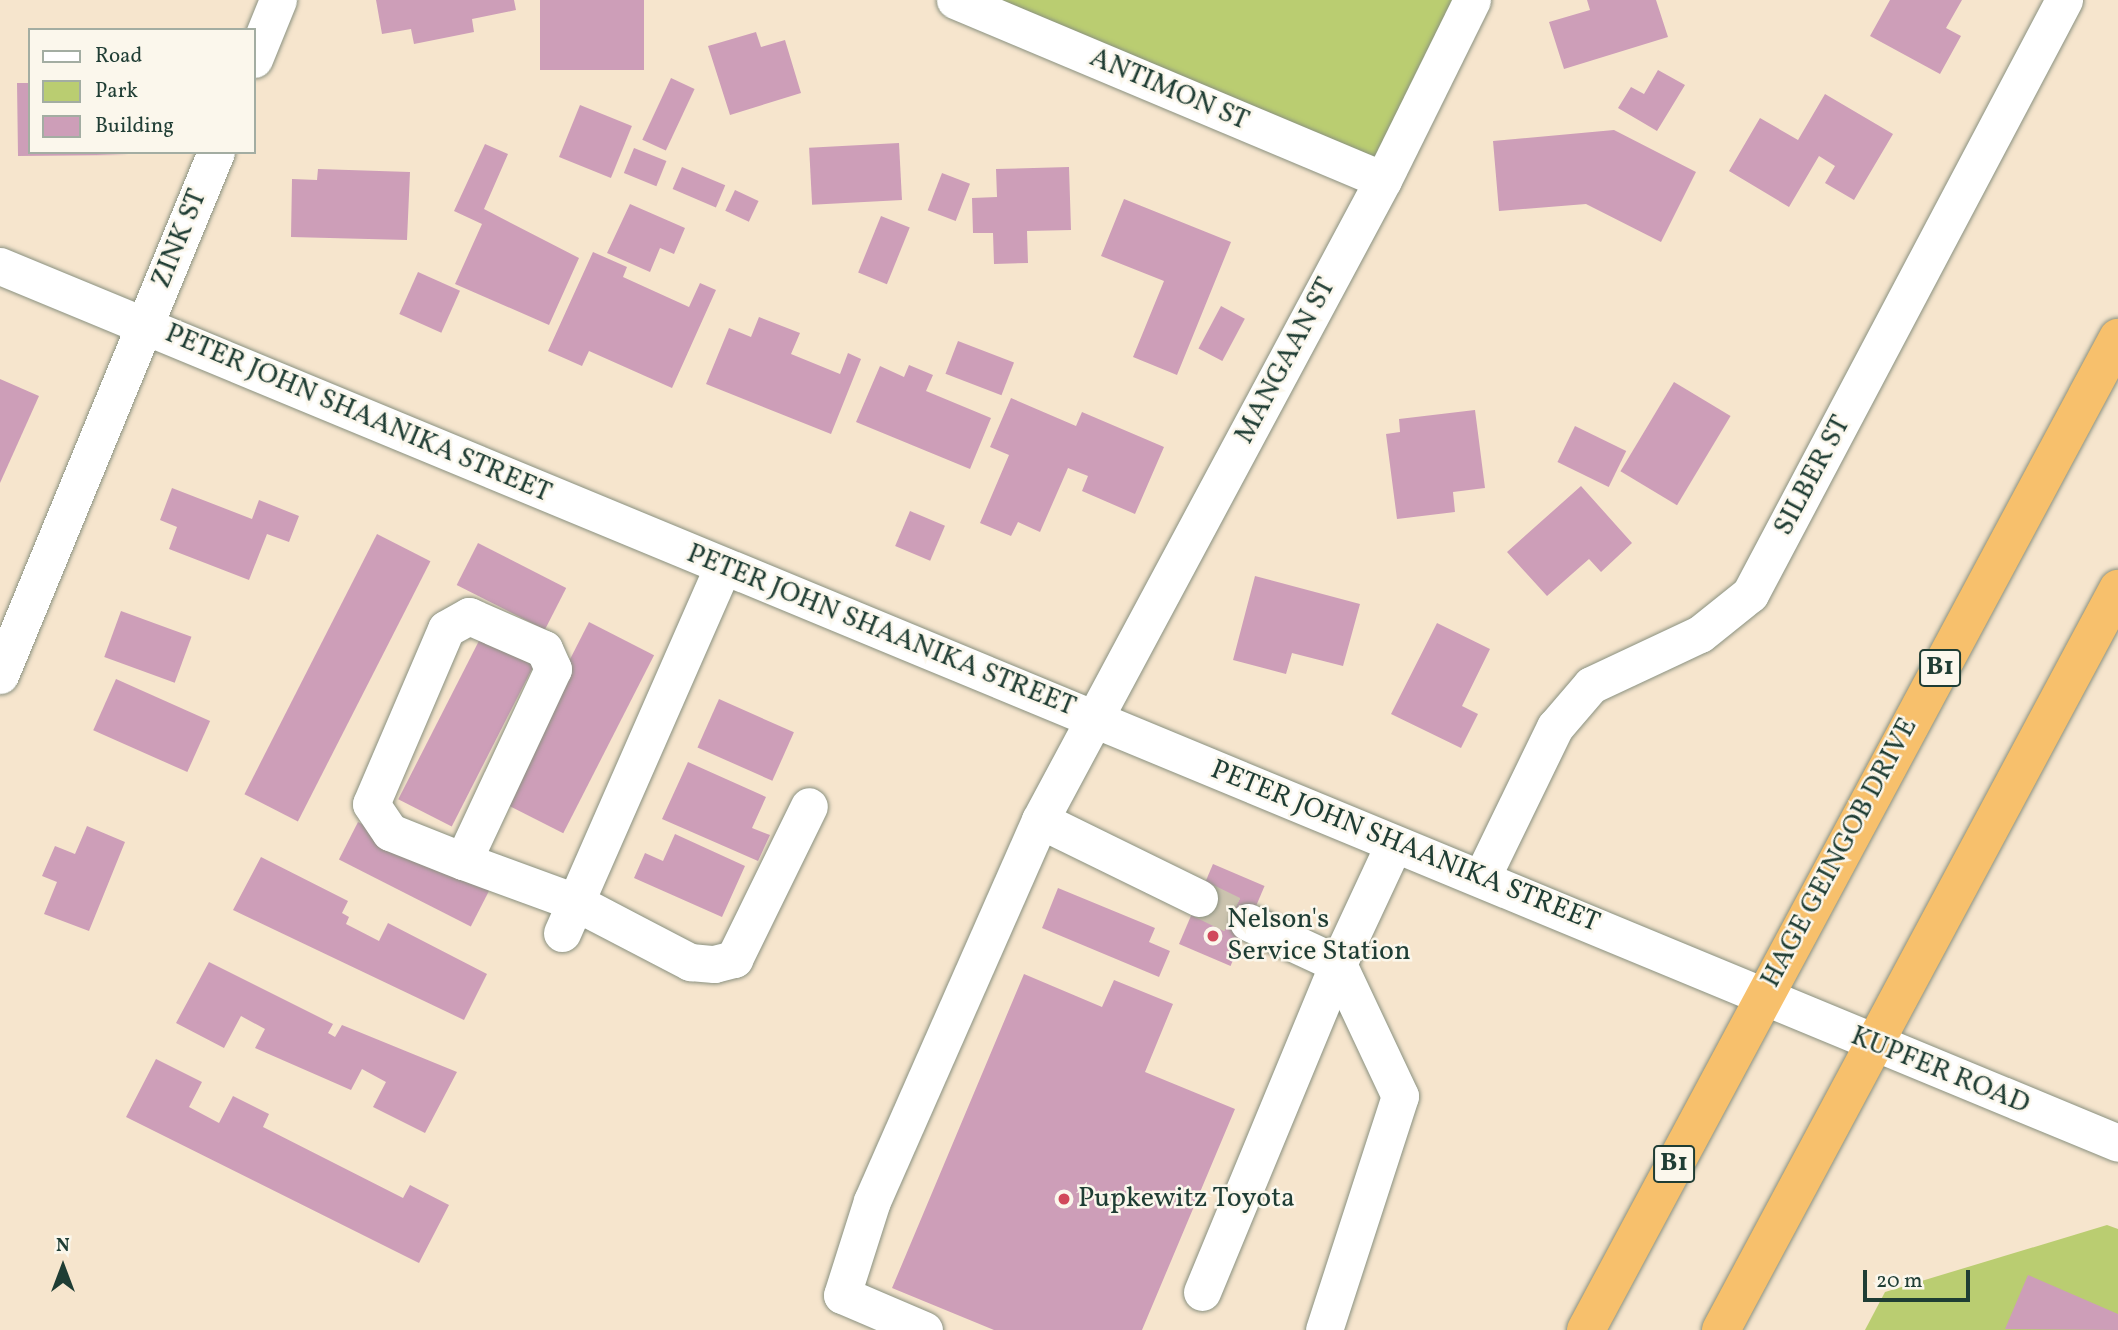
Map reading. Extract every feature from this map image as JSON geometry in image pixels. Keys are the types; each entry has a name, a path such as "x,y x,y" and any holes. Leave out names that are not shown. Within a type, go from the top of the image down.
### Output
{"highway":[{"name":"HAGE GEINGOB DRIVE","path":"1762,998 2118,338"},
{"path":"1720,1330 2118,589"},
{"name":"B1","path":"1586,1330 1762,998"}],"street":[{"path":"256,54 278,0"},
{"name":"ANTIMON ST","path":"955,0 1383,180"},
{"name":"MANGAAN ST","path":"924,1330 842,1295 872,1200 1040,820 1383,180 1472,0"},
{"name":"SILBER ST","path":"1483,875 1555,727 1591,685 1700,634 1750,594 2064,0"},
{"name":"ZINK ST","path":"0,675 215,154"},
{"name":"PETER JOHN SHAANIKA STREET","path":"0,265 1394,844 1483,875 1762,998"},
{"path":"568,918 723,566"},
{"path":"463,862 553,669 544,649 469,616 446,629 371,804 390,832 463,862 568,918 690,962 734,959 809,806"},
{"path":"1040,820 1199,898"},
{"path":"1202,1292 1338,964 1394,844"},
{"path":"1248,922 1338,964 1400,1096 1324,1330"},
{"name":"KUPFER ROAD","path":"1762,998 2118,1143"}],"green space":[{"path":"955,0 1472,0 1383,180"},
{"path":"2107,1225 2118,1229 2118,1330 1865,1330 1885,1292"}],"building":[{"path":"376,0 514,0 516,10 472,19 474,32 414,44 411,29 382,34"},
{"path":"540,0 644,0 644,70 540,70"},
{"path":"1587,0 1656,0 1668,37 1564,69 1549,22 1590,10"},
{"path":"1890,0 1962,0 1946,28 1961,36 1940,74 1870,36"},
{"path":"756,32 761,47 785,40 801,93 730,115 708,46"},
{"path":"1658,70 1685,85 1657,131 1618,108 1631,87 1644,94"},
{"path":"671,78 695,89 666,151 642,140"},
{"path":"17,83 28,83 28,154 129,155 18,156"},
{"path":"1825,94 1893,134 1854,200 1825,183 1835,166 1819,156 1789,207 1729,171 1760,118 1798,140"},
{"path":"580,105 632,126 611,178 559,157"},
{"path":"1614,130 1696,172 1661,242 1586,204 1499,211 1493,141"},
{"path":"899,143 902,200 812,205 809,148"},
{"path":"485,144 508,154 484,209 579,258 549,325 455,284 482,224 454,211"},
{"path":"634,148 666,161 656,186 624,173"},
{"path":"682,167 725,185 716,207 673,189"},
{"path":"1069,167 1071,230 1027,231 1028,263 994,264 993,233 973,233 972,198 997,197 996,169"},
{"path":"318,169 410,172 407,240 291,237 292,179 317,180"},
{"path":"942,173 970,184 956,221 928,210"},
{"path":"735,190 759,201 749,222 725,211"},
{"path":"1124,199 1231,242 1177,375 1133,357 1164,281 1101,256"},
{"path":"630,204 685,228 674,254 660,248 650,272 607,253"},
{"path":"881,216 910,228 887,284 858,273"},
{"path":"593,252 627,267 623,277 689,307 700,283 716,290 672,388 589,351 582,366 548,351"},
{"path":"418,272 460,291 441,333 399,314"},
{"path":"1221,306 1245,319 1222,361 1198,348"},
{"path":"759,317 800,333 791,354 840,374 848,353 861,359 831,434 706,384 729,328 751,337"},
{"path":"958,341 1014,363 1001,395 945,374"},
{"path":"909,365 933,375 926,391 991,418 970,469 856,422 880,366 904,377"},
{"path":"0,379 39,396 0,483"},
{"path":"1674,382 1731,416 1677,505 1620,471"},
{"path":"1011,398 1076,426 1082,412 1164,447 1135,514 1082,491 1088,476 1068,468 1040,532 1018,522 1011,536 980,523 1009,455 990,447"},
{"path":"1475,410 1485,488 1453,492 1455,512 1397,519 1386,434 1400,432 1399,419"},
{"path":"1575,426 1626,451 1609,487 1557,462"},
{"path":"1581,486 1632,543 1601,572 1589,559 1547,596 1507,552"},
{"path":"172,488 252,519 259,500 299,516 289,542 267,534 249,580 169,549 177,527 160,520"},
{"path":"910,511 945,526 930,561 895,546"},
{"path":"377,534 430,561 298,821 244,794"},
{"path":"478,543 566,588 545,630 457,585"},
{"path":"1255,576 1360,604 1343,666 1292,653 1286,674 1233,660"},
{"path":"121,611 191,637 175,683 104,657"},
{"path":"589,622 654,655 563,833 498,800"},
{"path":"1437,623 1490,649 1462,706 1478,714 1461,748 1391,714"},
{"path":"485,629 538,656 452,826 398,799"},
{"path":"116,679 210,721 187,772 93,730"},
{"path":"719,699 794,732 772,781 697,747"},
{"path":"688,762 766,797 752,828 770,835 758,861 662,819"},
{"path":"358,822 490,889 471,927 339,859"},
{"path":"87,826 125,842 89,931 44,914 57,882 42,876 55,846 75,854"},
{"path":"675,834 745,866 722,917 634,878 645,853 663,861"},
{"path":"261,857 348,901 342,913 349,917 346,924 379,941 388,923 487,974 464,1020 233,910"},
{"path":"1213,864 1265,886 1231,966 1179,944"},
{"path":"1058,888 1155,928 1149,942 1170,951 1159,977 1042,928"},
{"path":"209,962 333,1024 328,1033 335,1037 342,1025 457,1072 425,1133 373,1107 386,1082 362,1069 351,1090 255,1048 265,1029 241,1016 224,1048 176,1023"},
{"name":"Pupkewitz Toyota","path":"1024,974 1102,1007 1114,980 1173,1004 1145,1072 1235,1109 1142,1330 994,1330 892,1288"},
{"path":"156,1059 202,1082 189,1107 219,1123 233,1096 269,1114 263,1127 403,1198 410,1185 449,1205 419,1263 126,1117"},
{"path":"2028,1275 2118,1314 2118,1330 2005,1329"}],"tunnel":[{"path":"1199,898 1248,922"}],"place":[{"name":"Nelson's Service Station","path":"1213,936"},
{"name":"Pupkewitz Toyota","path":"1064,1199"}]}
